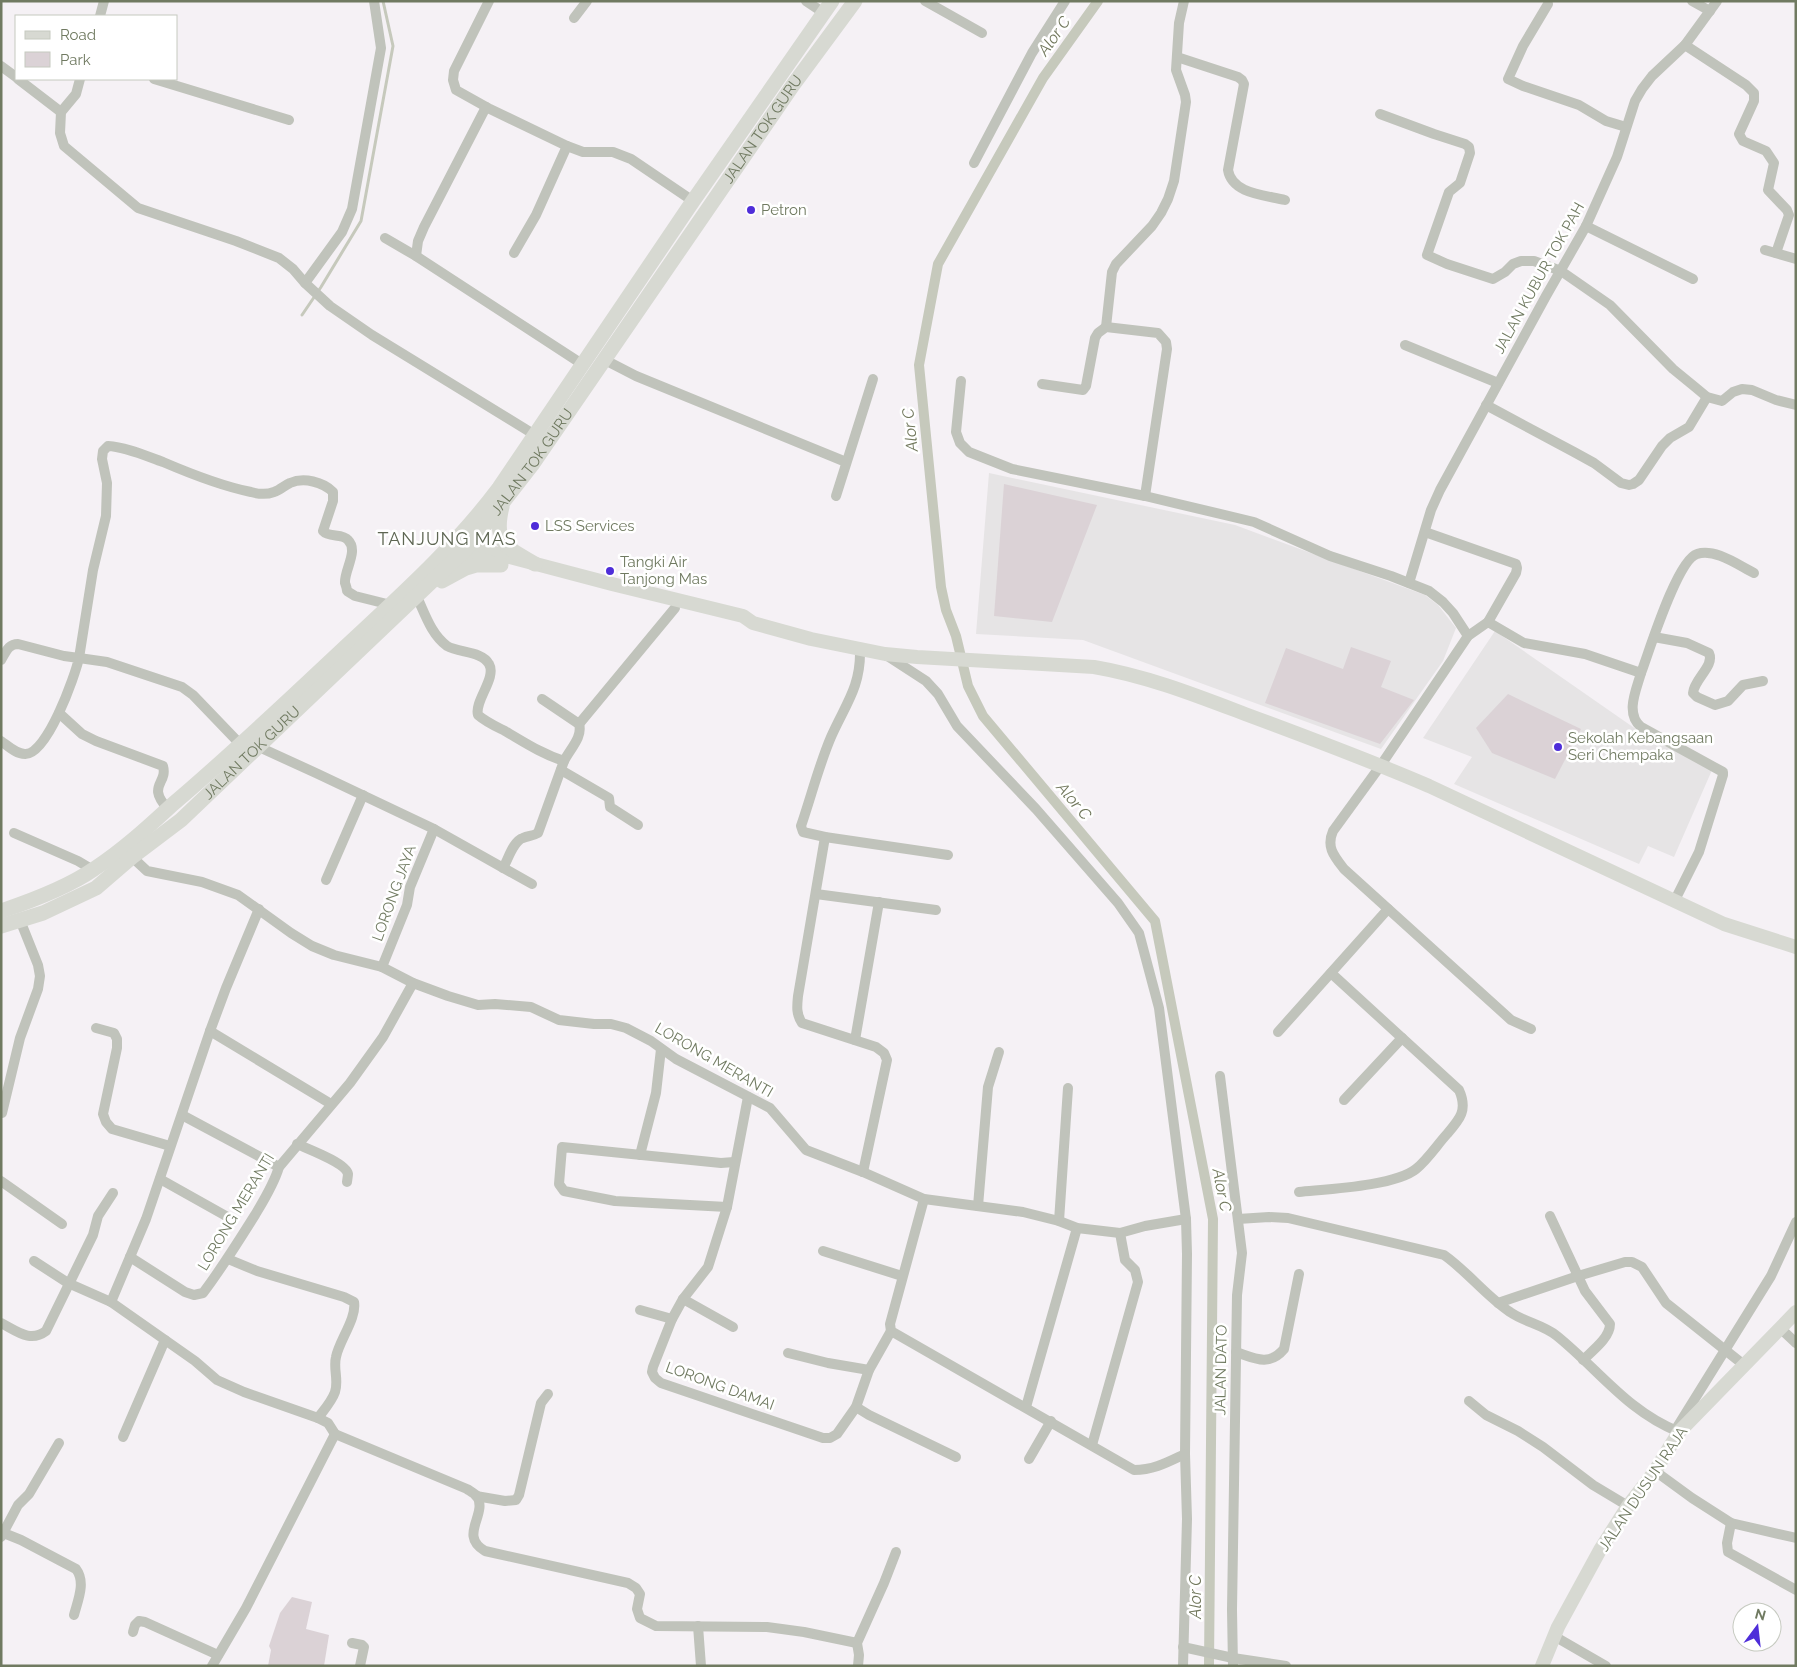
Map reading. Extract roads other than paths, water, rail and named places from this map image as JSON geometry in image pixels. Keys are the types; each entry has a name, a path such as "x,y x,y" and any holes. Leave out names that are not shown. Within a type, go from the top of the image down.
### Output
{"main road":[{"path":"837,25 851,1"},
{"name":"JALAN TOK GURU","path":"1,911 41,896 93,870 128,845 241,745 391,604 458,548 503,503 532,465 793,85 855,1"},
{"name":"JALAN TOK GURU","path":"1,926 43,913 96,888 132,857 181,820 434,581 693,200 828,7"},
{"path":"503,503 498,527 500,536 512,550 535,564"},
{"path":"458,548 535,564 743,616 753,623 860,650 917,658 1094,667 1138,676 1184,691 1381,765 1724,924 1796,947"},
{"path":"458,548 501,565 736,624 753,623"},
{"path":"434,581 441,581 476,565 501,565"},
{"name":"JALAN DUSUN RAJA","path":"1542,1666 1554,1636 1581,1584 1628,1506 1655,1472 1677,1432 1796,1312"}],"street":[{"path":"100,15 104,1"},
{"path":"307,284 342,232 352,209 381,48 374,1"},
{"path":"489,1 454,71 453,80 456,90 486,107 566,146 583,152 613,152 631,158 693,200"},
{"path":"574,18 587,1"},
{"path":"806,1 828,7"},
{"path":"925,1 982,34"},
{"path":"974,163 1032,53 1065,1"},
{"path":"1106,327 1112,272 1116,264 1152,226 1161,213 1174,181 1186,100 1176,72 1179,23 1184,1"},
{"path":"1692,1 1710,11"},
{"name":"JALAN KUBUR TOK PAH","path":"1409,584 1431,510 1440,490 1586,226 1614,164 1626,127 1642,89 1652,76 1685,46 1717,1"},
{"path":"1548,4 1523,46 1508,80 1579,105 1606,121 1626,127"},
{"path":"1685,46 1746,85 1754,93 1754,101 1739,134 1743,140 1766,151 1774,162 1768,190 1787,210 1789,215 1776,253"},
{"path":"1177,58 1242,80 1244,84 1228,170 1229,177 1232,183 1248,191 1285,200"},
{"path":"1,66 15,76"},
{"path":"20,80 61,112"},
{"path":"80,80 76,94 61,112 60,133 64,146 138,208 236,241 279,258 293,269 330,306 372,335 535,435"},
{"path":"157,80 289,120"},
{"path":"416,256 418,241 424,227 486,107"},
{"path":"1380,114 1469,147 1470,153 1460,183 1449,192 1427,255 1447,264 1493,278 1505,272 1513,264 1521,261 1534,261 1561,271 1610,305 1673,369 1707,397 1722,400 1733,392 1742,389 1752,390 1776,400 1796,405"},
{"path":"514,253 536,215 566,146"},
{"path":"1586,226 1693,279"},
{"path":"385,238 416,256 582,364"},
{"path":"1765,250 1796,259"},
{"path":"1042,384 1083,390 1086,386 1095,338 1098,332 1106,327 1158,333 1166,342 1167,349 1145,496"},
{"path":"1405,345 1498,383"},
{"path":"604,360 636,376 846,462"},
{"path":"836,496 873,379"},
{"path":"961,381 956,432 960,443 969,452 1012,469 1145,496 1254,522 1330,556 1429,591 1453,613 1468,636"},
{"path":"1486,405 1594,463 1621,483 1629,485 1639,480 1662,446 1670,438 1689,427 1707,397"},
{"path":"1,741 17,752 26,754 34,751 48,734 59,713 76,670 106,516 108,483 102,459 103,451 108,446 116,446 202,478 249,492 261,494 273,492 291,482 302,480 328,487 333,492 334,501 323,531 326,534 344,537 350,541 352,549 345,582 347,591 355,596 391,604"},
{"path":"1424,532 1516,564 1516,573 1488,622 1468,636 1381,765 1333,831 1330,838 1332,853 1344,869 1510,1020 1531,1030"},
{"path":"1674,902 1699,852 1723,776 1722,772 1640,727 1635,722 1632,710 1641,673 1654,637 1675,582 1689,559 1695,554 1716,554 1754,573"},
{"path":"417,597 431,629 439,638 449,647 482,657 489,664 491,670 477,709 478,715 488,723 562,765 609,798 610,807 638,826"},
{"path":"578,724 675,608"},
{"path":"1488,622 1524,643 1584,654 1641,673"},
{"path":"1654,637 1687,643 1709,653 1709,661 1694,687 1693,693 1697,697 1715,704 1727,702 1743,685 1763,681"},
{"path":"1,660 9,647 13,644 18,644 64,656 107,662 182,688 193,695 241,745"},
{"path":"860,650 858,680 830,738 801,826 803,832 948,855"},
{"path":"885,654 926,682 938,694 957,726 1036,809 1130,918 1139,933 1147,958 1159,1008 1186,1219 1188,1273 1185,1454 1187,1519 1186,1647 1183,1666"},
{"path":"503,868 517,842 523,837 531,837 538,832 562,765 580,734 578,724 542,698"},
{"path":"59,713 82,734 163,766 164,772 158,787 158,793 168,809"},
{"path":"259,747 434,829 532,884"},
{"path":"326,880 363,796"},
{"name":"LORONG JAYA","path":"382,967 407,905 410,888 434,829"},
{"path":"14,832 78,861 93,870"},
{"path":"825,837 798,996 798,1017 802,1023 809,1026 876,1047 884,1053 887,1060 863,1172"},
{"name":"LORONG MERANTI","path":"132,857 147,871 223,888 238,895 312,946 334,955 382,967 414,983 478,1005 512,1004 531,1007 559,1020 611,1024 626,1028 651,1041 676,1059 770,1108 806,1150 924,1198 1022,1212 1059,1221 1077,1228 1120,1233 1144,1226 1186,1219"},
{"path":"816,894 936,910"},
{"path":"855,1040 879,902"},
{"path":"111,1302 146,1219 210,1031 259,909"},
{"path":"1278,1032 1388,909"},
{"path":"2,1113 20,1038 38,989 40,976 38,964 20,920"},
{"path":"1299,1192 1390,1180 1406,1175 1416,1169 1458,1121 1463,1109 1463,1099 1459,1090 1331,973"},
{"name":"LORONG MERANTI","path":"130,1257 185,1292 194,1295 203,1293 228,1259 276,1177 279,1167 350,1083 383,1037 414,983"},
{"path":"96,1028 114,1033 117,1039 117,1048 103,1114 106,1122 112,1129 170,1146"},
{"path":"210,1031 331,1104"},
{"path":"1344,1100 1402,1038"},
{"path":"640,1155 656,1093 661,1049"},
{"path":"978,1206 988,1087 1000,1052"},
{"name":"JALAN DATO","path":"1220,1076 1242,1253 1237,1295 1232,1660"},
{"path":"1059,1221 1068,1088"},
{"name":"LORONG DAMAI","path":"748,1097 734,1162 727,1207 708,1267 683,1299 672,1319 652,1372 655,1378 662,1383 822,1438 830,1438 837,1434 856,1407 869,1370 891,1331 890,1324 924,1198"},
{"path":"182,1116 279,1167"},
{"path":"297,1144 336,1162 346,1170 348,1175 347,1182"},
{"path":"727,1207 615,1201 564,1191 559,1184 562,1147 721,1163 734,1162"},
{"path":"160,1178 226,1216"},
{"path":"1,1181 62,1224"},
{"path":"1,1323 30,1337 38,1336 46,1331 93,1235 103,1207 113,1193"},
{"path":"1550,1216 1585,1291 1610,1324 1607,1335 1583,1360"},
{"path":"1238,1219 1288,1218 1439,1253 1453,1261 1498,1303 1523,1320 1556,1334 1630,1404 1677,1432 1770,1276 1796,1222"},
{"path":"1026,1407 1077,1228"},
{"path":"1092,1445 1138,1282 1135,1270 1125,1260 1120,1233"},
{"path":"823,1251 902,1276"},
{"path":"228,1259 257,1271 344,1297 354,1302 354,1311 336,1357 334,1370 337,1379 336,1389 318,1418"},
{"path":"34,1262 68,1283 111,1302 217,1380 244,1392 318,1418 328,1423 335,1434 456,1483 476,1496 506,1502 516,1500 519,1495 541,1403 548,1394"},
{"path":"1498,1303 1625,1262 1637,1263 1642,1267 1666,1303 1744,1366"},
{"path":"1236,1352 1258,1359 1271,1360 1284,1350 1299,1274"},
{"path":"683,1299 733,1327"},
{"path":"640,1310 672,1319"},
{"path":"1780,1328 1796,1343"},
{"path":"891,1331 1134,1470 1159,1467 1185,1454"},
{"path":"123,1438 165,1340"},
{"path":"788,1353 828,1363 869,1370"},
{"path":"1469,1401 1486,1414 1543,1447 1592,1485 1628,1506"},
{"path":"856,1407 956,1456"},
{"path":"1029,1460 1051,1421"},
{"path":"212,1666 246,1608 335,1434"},
{"path":"59,1443 29,1494 18,1504 2,1534 21,1540 76,1568 81,1575 81,1586 74,1615"},
{"path":"1655,1472 1731,1523 1796,1538"},
{"path":"476,1496 478,1510 473,1532 478,1547 485,1551 628,1583 636,1588 640,1594 638,1609 640,1618 656,1626 767,1627 858,1643"},
{"path":"1731,1523 1727,1543 1728,1552 1796,1590"},
{"path":"858,1666 858,1643 896,1552"},
{"path":"133,1632 135,1625 139,1621 145,1622 218,1655"},
{"path":"698,1626 701,1666"},
{"path":"1554,1636 1606,1666"},
{"path":"352,1643 364,1647 360,1666"},
{"path":"1186,1647 1232,1660 1286,1666"}],"waterway":[{"path":"302,315 361,221 393,46 383,1"},
{"name":"Alor C","path":"1098,1 1043,78 938,264 919,365 941,587 946,610 956,636 968,686 983,716 1155,921 1213,1219 1209,1666"}],"place":[{"name":"Petron","path":"751,210"},
{"name":"LSS Services","path":"535,526"},
{"name":"Tangki Air Tanjong Mas","path":"610,571"},
{"name":"Sekolah Kebangsaan Seri Chempaka","path":"1558,747"}],"district":[{"name":"TANJUNG MAS","path":"447,538"}]}
